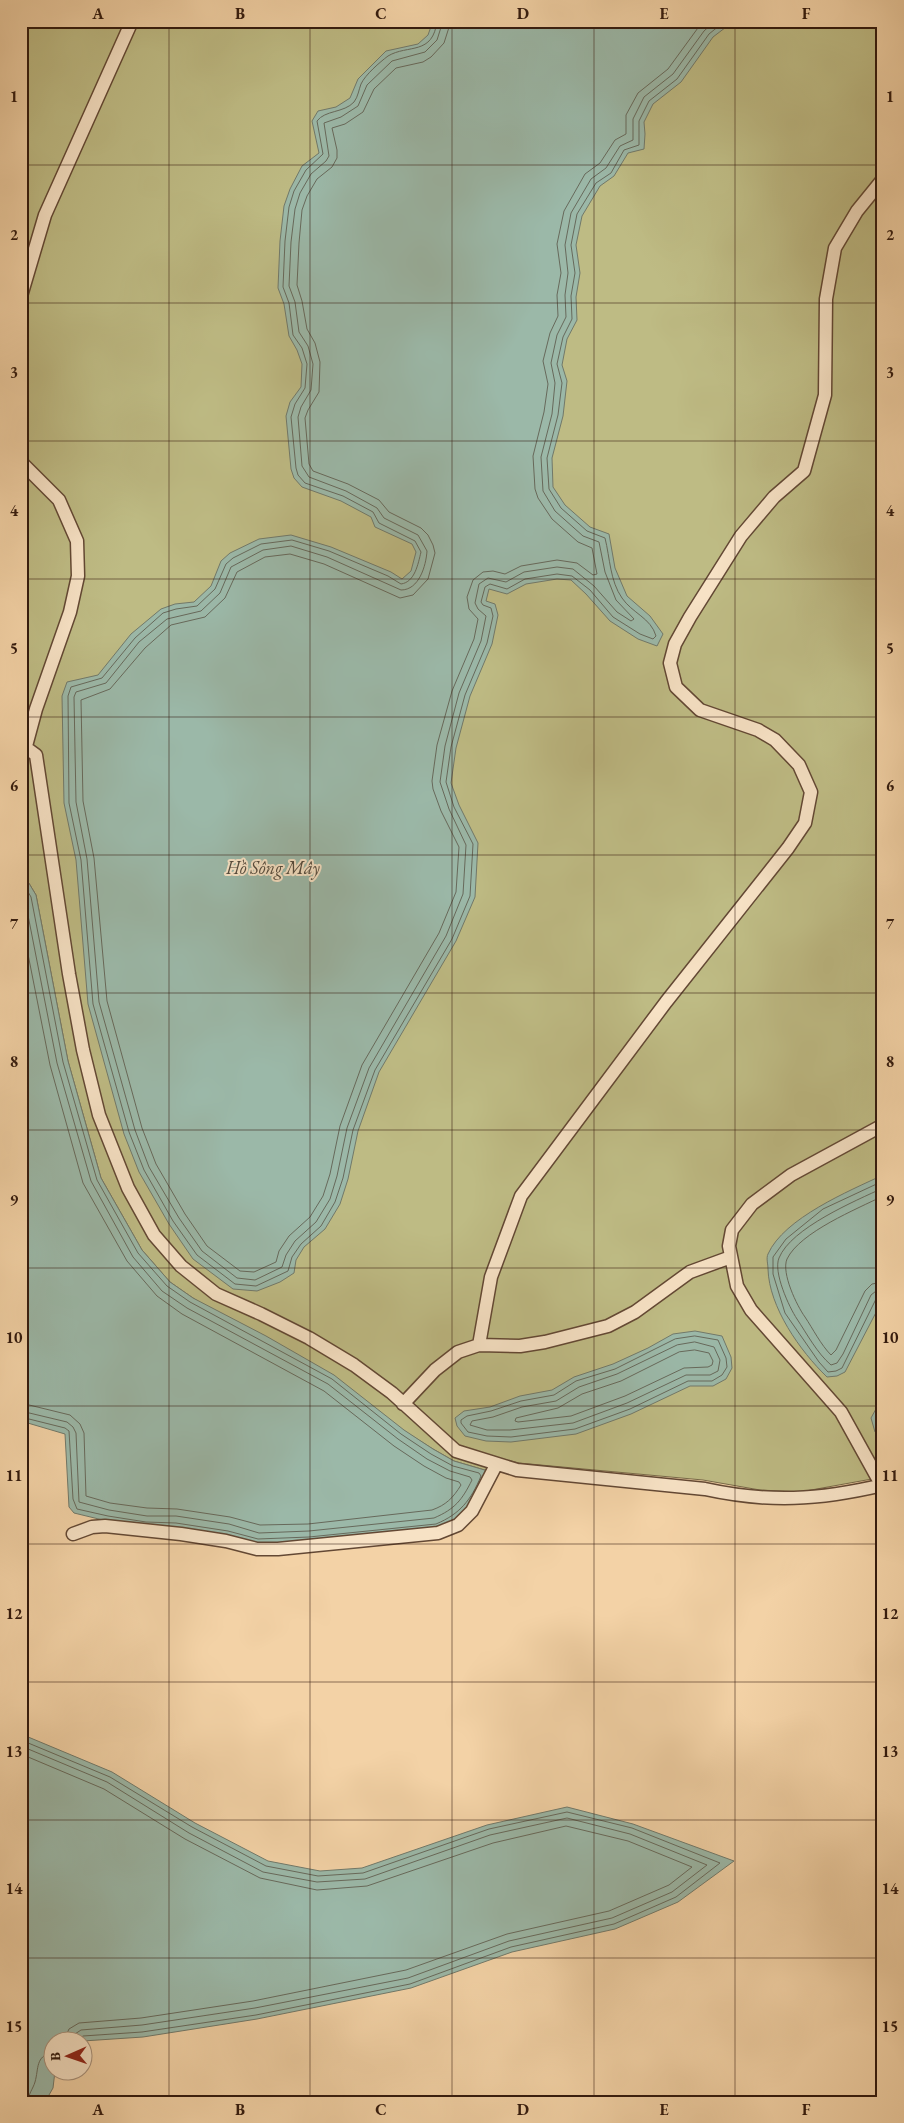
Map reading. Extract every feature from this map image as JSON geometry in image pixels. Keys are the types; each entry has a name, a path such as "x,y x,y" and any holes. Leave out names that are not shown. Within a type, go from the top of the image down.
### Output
{"lane":[{"path":"21,296 45,215 132,21"},
{"path":"479,1345 491,1277 521,1196 666,1002 788,848 805,823 812,792 800,765 775,740 758,730 700,710 676,687 670,663 675,644 690,617 741,536 774,497 804,471 825,395 826,299 835,248 857,211 883,179"},
{"path":"21,462 30,469 58,500 77,541 78,576 70,612 23,745 36,755 69,974 83,1050 99,1115 128,1188 154,1235 181,1266 216,1294 309,1338 354,1365 403,1404 456,1451 496,1465 516,1470 705,1489 729,1494 776,1499 800,1499 882,1486 841,1412 751,1310 737,1286 728,1246 732,1230 752,1204 791,1175 883,1125"},
{"path":"403,1404 435,1370 458,1352 479,1345 520,1346 608,1326 641,1308 690,1272 731,1257"},
{"path":"73,1534 92,1527 106,1526 190,1535 257,1549 278,1549 438,1533 458,1525 472,1511 488,1486 496,1465"}],"shaded area":[{"path":"21,21 883,21 883,1477 800,1492 760,1490 703,1480 519,1463 499,1458 488,1471 454,1461 193,1298 170,1282 142,1250 101,1178 68,1061 36,895 21,870"}],"water":[{"name":"Hồ Sông Mây","path":"433,21 734,21 713,37 681,82 653,104 644,122 644,149 628,153 614,176 600,186 582,216 576,245 580,273 576,297 577,320 567,339 562,365 567,381 563,416 552,458 553,487 565,505 590,527 609,534 615,568 627,596 650,616 663,634 657,646 638,639 610,621 571,580 557,579 526,584 507,594 489,589 486,601 495,604 498,615 492,644 470,696 456,748 451,783 459,805 478,843 475,897 456,941 379,1072 358,1131 348,1179 340,1204 325,1229 304,1247 296,1260 294,1273 280,1282 257,1291 233,1289 193,1259 169,1224 139,1172 124,1134 88,1004 76,860 64,803 62,696 67,682 98,675 131,634 161,609 175,604 194,602 211,586 221,561 230,553 259,539 291,535 331,547 391,572 402,579 411,571 416,552 412,544 375,527 371,517 341,501 302,487 294,478 291,469 286,416 290,402 301,387 302,364 289,336 284,304 278,288 284,206 290,189 302,166 319,153 312,121 318,111 336,107 350,98 358,79 386,51 418,44 428,35"},
{"path":"21,870 36,895 68,1061 101,1178 142,1250 170,1282 193,1298 266,1336 334,1375 404,1430 433,1449 454,1461 488,1471 469,1508 455,1521 437,1529 309,1542 257,1544 107,1521 74,1513 69,1507 65,1434 21,1421"},
{"path":"883,1175 883,1299 845,1372 837,1376 827,1377 797,1341 780,1313 770,1283 767,1256 776,1241 802,1217"},
{"path":"695,1331 722,1336 731,1357 732,1368 726,1379 713,1386 690,1386 631,1414 576,1434 511,1442 486,1441 465,1436 457,1426 455,1418 464,1411 490,1407 520,1396 552,1390 574,1377 613,1364 673,1334"},
{"path":"883,1396 883,1437 875,1432 871,1418"},
{"path":"21,1734 112,1772 195,1823 268,1861 320,1871 362,1868 487,1825 567,1807 633,1824 734,1861 678,1902 615,1929 512,1952 411,1988 257,2019 143,2037 92,2040 92,2030 42,2030 42,2080 54,2080 53,2088 45,2102 21,2102"}]}
